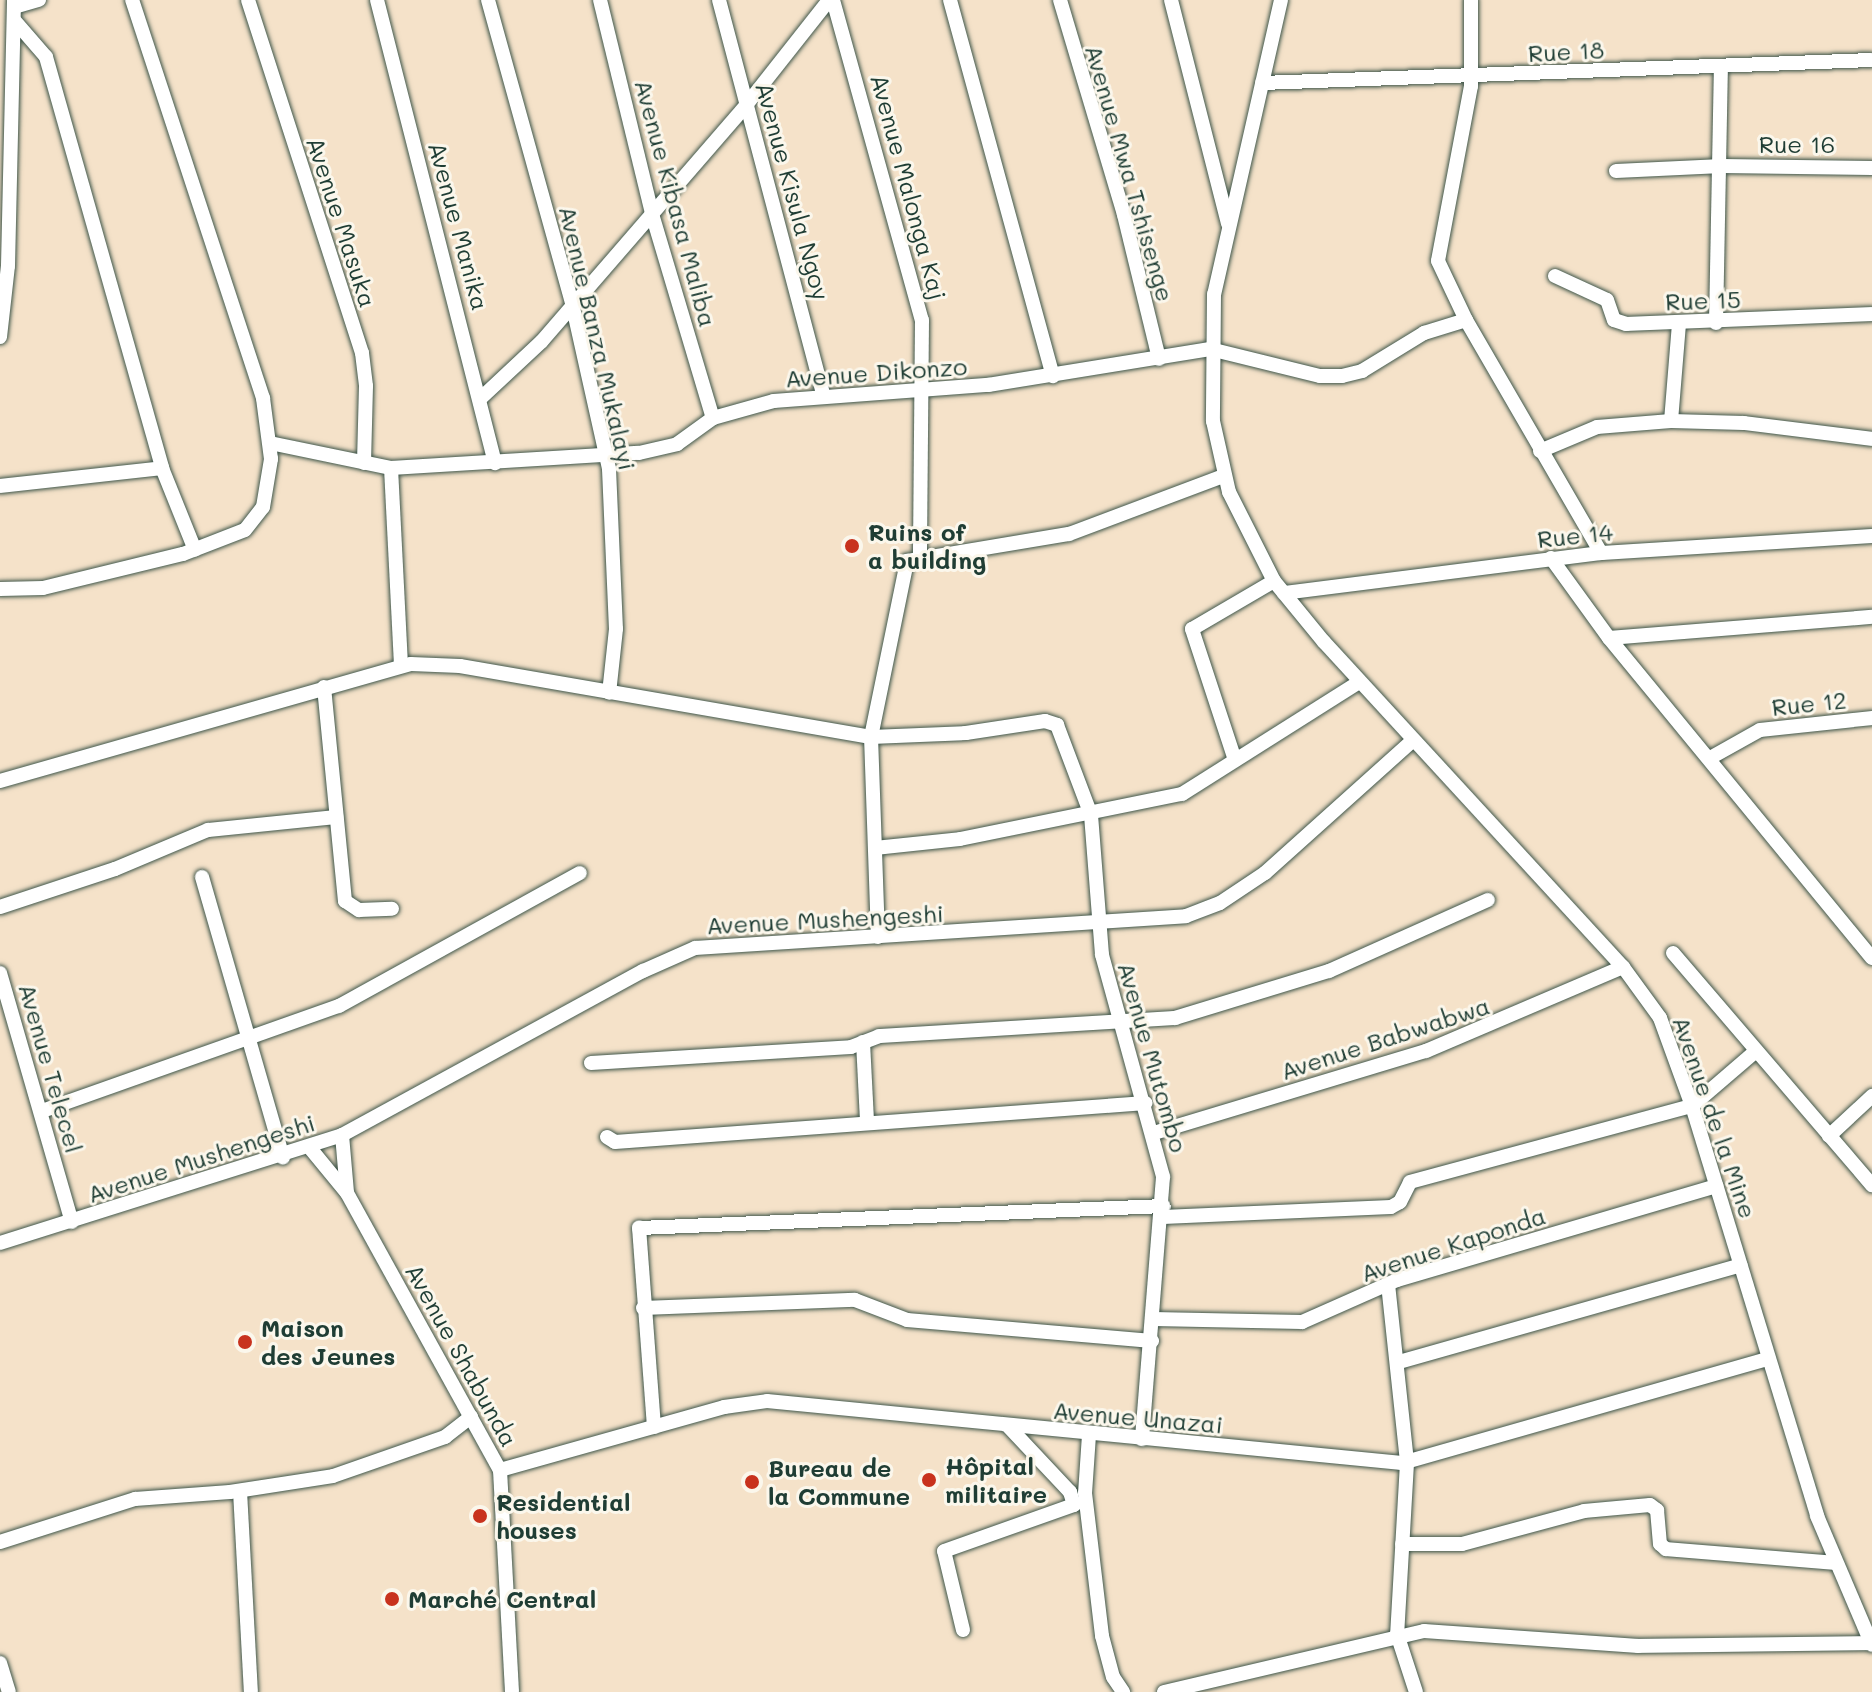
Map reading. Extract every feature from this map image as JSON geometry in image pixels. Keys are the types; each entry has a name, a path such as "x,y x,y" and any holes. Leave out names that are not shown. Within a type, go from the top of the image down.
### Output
{"street":[{"path":"14,9 39,0"},
{"path":"0,589 43,588 195,550 245,530 258,517 270,443 263,398 132,0"},
{"name":"Avenue Masuka","path":"248,0 362,353 366,386 364,463"},
{"name":"Avenue Manika","path":"377,0 481,398 495,463"},
{"name":"Avenue Banza Mukalayi","path":"488,0 572,303 606,456 615,567 615,664 609,693"},
{"name":"Avenue Kibasa Maliba","path":"600,0 652,214 713,418"},
{"name":"Avenue Kisula Ngoy","path":"719,0 823,394"},
{"path":"481,398 532,353 572,303 747,104 831,0"},
{"name":"Avenue Malonga Kaj","path":"831,0 919,306 920,556"},
{"path":"950,0 1053,376"},
{"name":"Avenue Mwa Tshisenge","path":"1060,0 1124,215 1159,359"},
{"path":"1171,0 1229,226"},
{"name":"Avenue de la Mine","path":"1281,0 1217,275 1210,349 1213,421 1223,476 1279,587 1412,741 1623,967 1664,1028 1692,1106 1768,1359 1835,1563 1872,1644"},
{"path":"1471,0 1472,77 1437,252 1442,274 1540,451 1601,553"},
{"path":"0,337 7,49 14,9"},
{"path":"14,9 46,57 162,468 195,550"},
{"name":"Rue 18","path":"1262,83 1872,60"},
{"path":"1716,323 1722,166 1721,66"},
{"name":"Rue 16","path":"1616,171 1722,166 1872,168"},
{"name":"Rue 15","path":"1555,276 1607,300 1618,322 1716,323 1872,314"},
{"path":"1210,349 1320,376 1342,376 1362,371 1424,333 1466,320"},
{"path":"1671,421 1679,324"},
{"name":"Avenue Dikonzo","path":"270,443 391,468 606,456 669,448 713,418 823,394 919,389 1053,376 1210,349"},
{"path":"1540,451 1597,427 1671,421 1744,423 1872,439"},
{"path":"0,486 162,468"},
{"path":"391,468 401,665"},
{"path":"878,937 871,737 905,566 920,556 1069,534 1223,476"},
{"name":"Rue 14","path":"1279,587 1601,553 1872,536"},
{"path":"1551,558 1609,638 1872,958"},
{"path":"1235,760 1192,629 1279,587"},
{"path":"1609,638 1872,617"},
{"path":"0,781 401,665 460,666 871,737"},
{"path":"875,848 960,839 1091,815 1182,794 1359,682"},
{"path":"324,687 345,901 359,910 392,909"},
{"name":"Rue 12","path":"1710,758 1760,730 1872,718"},
{"name":"Avenue Mutombo","path":"871,737 966,733 1052,722 1061,730 1091,815 1102,955 1117,1024 1154,1133 1164,1211 1142,1439"},
{"name":"Avenue Mushengeshi","path":"0,1243 283,1158 342,1135 643,971 695,948 1101,925 1186,916 1220,903 1302,842 1412,741"},
{"path":"0,907 115,869 208,830 336,817"},
{"path":"42,1111 339,1006 580,873"},
{"path":"202,877 283,1158"},
{"path":"591,1063 778,1053 863,1042 879,1036 1117,1024 1175,1018 1329,971 1488,900"},
{"path":"1673,953 1872,1185"},
{"name":"Avenue Babwabwa","path":"1154,1133 1426,1051 1623,967"},
{"name":"Avenue Telecel","path":"0,973 72,1222"},
{"path":"863,1042 867,1121"},
{"path":"654,1427 639,1228 1391,1207 1400,1202 1410,1182 1692,1106 1756,1051"},
{"path":"1829,1136 1872,1096"},
{"path":"607,1137 615,1142 867,1121 1146,1103"},
{"path":"342,1135 347,1193"},
{"path":"310,1148 347,1193"},
{"name":"Avenue Kaponda","path":"1153,1319 1294,1324 1388,1284 1716,1186"},
{"name":"Avenue Shabunda","path":"347,1193 500,1470 512,1692"},
{"path":"1399,1362 1741,1265"},
{"path":"1388,1284 1399,1362 1407,1463 1397,1634 1416,1692"},
{"path":"643,1308 855,1300 907,1320 1152,1341"},
{"name":"Avenue Unazai","path":"500,1470 654,1427 767,1401 1089,1435 1407,1463 1768,1359"},
{"path":"0,1542 135,1499 240,1491 368,1466 445,1437 471,1417"},
{"path":"963,1630 944,1551 1065,1511 1074,1502 1009,1427"},
{"path":"1089,1435 1085,1493 1102,1636 1113,1677 1123,1692"},
{"path":"240,1491 251,1692"},
{"path":"1402,1544 1462,1544 1584,1511 1647,1505 1657,1510 1660,1544 1666,1549 1835,1563"},
{"path":"1164,1692 1397,1634 1502,1634 1638,1646 1872,1644"},
{"path":"0,1663 9,1692"}],"place":[{"name":"Ruins of a building","path":"852,546"},
{"name":"Maison des Jeunes","path":"245,1342"},
{"name":"Hôpital militaire","path":"929,1480"},
{"name":"Bureau de la Commune","path":"752,1482"},
{"name":"Residential houses","path":"480,1516"},
{"name":"Marché Central","path":"392,1599"}]}
